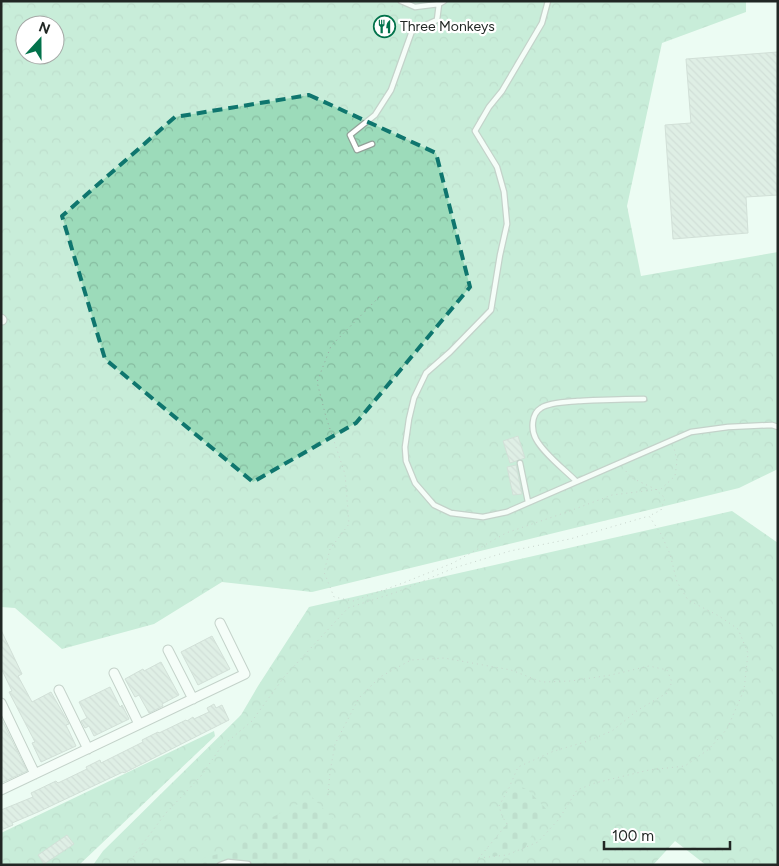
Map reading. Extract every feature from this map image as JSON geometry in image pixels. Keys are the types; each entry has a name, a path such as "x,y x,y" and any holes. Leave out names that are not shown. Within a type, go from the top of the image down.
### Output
{"street":[{"path":"1,790 245,674 220,623"},
{"path":"168,650 193,699"},
{"path":"114,673 139,724"},
{"path":"59,690 88,749"},
{"path":"1,703 35,774"}],"lane":[{"path":"401,1 415,6 439,4 444,1"},
{"path":"548,1 542,23 502,91 489,107 475,131 497,167 504,192 508,224 500,254 491,310 450,352 426,373 414,398 405,447 406,461 415,483 434,506 451,513 483,516 507,512 691,432 728,427 772,425 778,427"},
{"path":"372,144 357,150 350,134 375,115 391,90 412,31 436,20 439,4"},
{"path":"576,481 536,441 532,427 535,415 540,408 557,402 644,399"},
{"path":"520,464 528,502"},
{"path":"220,865 228,862 248,864"}],"path":[{"path":"384,25 395,1"},
{"path":"379,297 331,346 317,382 326,417 345,474 349,524 330,549 324,572 334,596 353,601 403,583 453,563 506,533 612,494 662,489 676,476 677,461 672,440"},
{"path":"128,865 166,813 201,776 221,747 252,721 284,677 348,608 397,592 454,568 510,551 570,539 649,516 661,510 665,498 655,489 632,478 618,463"},
{"path":"479,858 507,855 538,842 559,819 577,790 595,783 649,770 685,766 709,749 727,729 744,690 748,653 738,629 688,600 677,582 670,554 661,534 649,516"},
{"path":"328,795 335,744 359,698 380,677 411,660 444,658 511,670 542,682 611,675 649,666 667,670 672,682 667,693 638,710 612,731 518,766 499,806 507,824 473,865"}],"highlighted area":[{"path":"309,95 436,153 470,287 356,423 253,482 105,359 62,216 175,117"}],"green space":[{"path":"1,1 746,1 746,12 662,43 627,206 641,276 778,252 778,469 739,488 312,592 222,582 154,624 62,649 15,608 1,607"},
{"path":"732,511 778,543 778,865 706,865 675,841 653,865 93,865 103,851 241,715 309,607"},
{"path":"214,731 215,736 79,865 1,865 1,833"},
{"path":"511,782 528,790 549,812 536,827 525,848 496,856 479,858 507,824 499,806"},
{"path":"312,797 336,822 317,844 309,860 299,865 196,865 204,858 225,852 253,834 267,820"}],"building":[{"path":"778,52 778,195 746,197 748,233 673,239 665,125 691,123 686,59"},
{"path":"518,436 525,458 510,463 503,441"},
{"path":"516,465 522,494 513,495 507,467"},
{"path":"1,630 22,674 18,676 32,702 51,692 69,724 66,725 76,746 41,762 32,743 35,742 9,692 12,691 1,668"},
{"path":"212,636 230,669 198,685 181,652"},
{"path":"161,662 179,695 149,713 139,695 135,697 125,679"},
{"path":"110,687 120,707 122,705 129,719 94,736 89,726 85,728 81,721 87,718 79,702"},
{"path":"214,704 216,708 222,705 229,720 124,773 12,823 13,825 1,830 1,810 33,797 31,793 56,781 58,783 87,769 86,767 100,760 101,763 143,742 142,740 158,732 209,712 207,708"},
{"path":"1,718 27,771 1,783"},
{"path":"67,835 74,844 44,864 38,855"}],"place":[{"name":"Three Monkeys","path":"384,26"}]}
